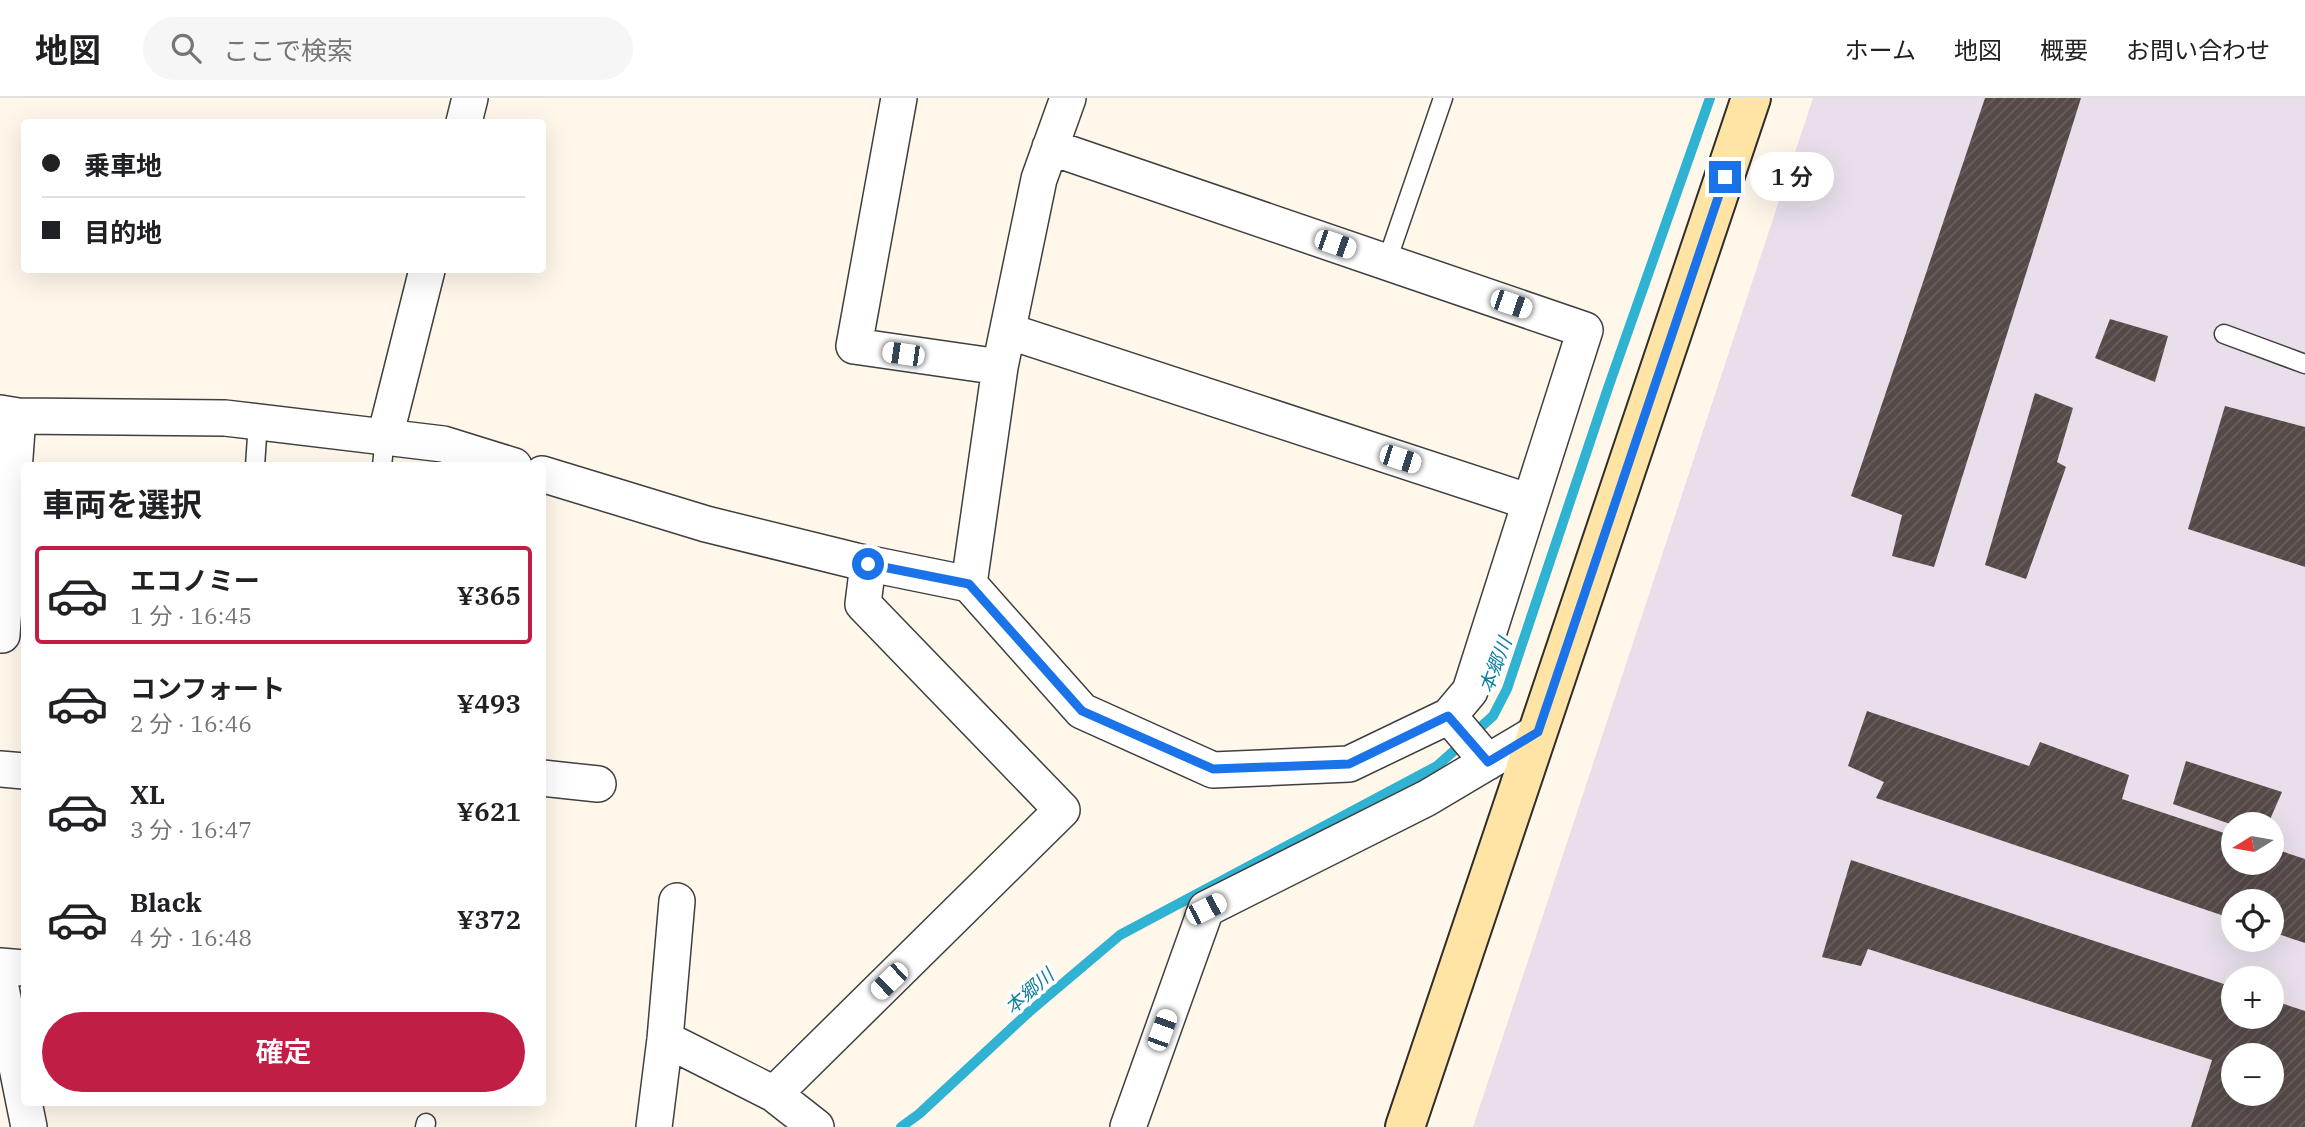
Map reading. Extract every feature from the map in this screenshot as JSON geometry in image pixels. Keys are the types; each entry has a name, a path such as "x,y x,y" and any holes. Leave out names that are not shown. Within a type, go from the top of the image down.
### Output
{"street":[{"path":"465,119 470,98"},
{"path":"899,98 854,346 1000,368"},
{"path":"969,584 1000,368 1039,179 1068,98"},
{"path":"1405,1127 1751,98"},
{"path":"546,475 706,524 868,564 969,584 1082,711 1213,769 1349,764 1448,716 1470,691 1585,330 1050,147"},
{"path":"384,451 426,273"},
{"path":"1008,331 1530,502"},
{"path":"0,635 9,414 225,418 258,422 384,451 443,444 501,462"},
{"path":"774,1094 1062,810 863,604 868,564"},
{"path":"1448,716 1488,761"},
{"path":"1128,1127 1206,909 1427,798 1538,732"},
{"path":"0,769 21,771"},
{"path":"546,778 598,784"},
{"path":"654,1127 677,901"},
{"path":"0,966 21,968"},
{"path":"0,982 21,1084"},
{"path":"665,1039 774,1094 816,1127"},
{"path":"26,1106 30,1127"}],"lane":[{"path":"1387,261 1443,98"},
{"path":"2224,334 2305,363"},
{"path":"255,462 258,422"}],"shaded area":[{"path":"1813,98 2305,98 2305,1127 1473,1127"}],"building":[{"path":"1985,98 2081,98 1934,567 1892,556 1902,515 1851,496"},
{"path":"2110,319 2168,336 2155,382 2095,358"},
{"path":"2035,393 2073,408 2057,462 2066,467 2026,579 1985,565"},
{"path":"2225,406 2305,427 2305,567 2188,529"},
{"path":"1867,711 2029,766 2040,742 2129,775 2122,799 2221,832 2221,875 2284,875 2284,852 2305,859 2305,943 2284,936 2284,889 2221,889 2221,915 1876,798 1884,782 1848,766"},
{"path":"2186,761 2282,792 2273,812 2221,812 2221,821 2173,804"},
{"path":"1851,860 2221,983 2221,1029 2284,1029 2284,1004 2305,1011 2305,1127 2191,1127 2212,1060 1868,949 1861,966 1822,957"}],"waterway":[{"name":"本郷川","path":"901,1127 1120,935 1437,766 1493,716 1507,689 1608,388 1710,98"}],"route":[{"path":"868,564 969,584 1082,711 1213,769 1349,764 1448,716 1488,762 1538,732 1725,177"}]}
